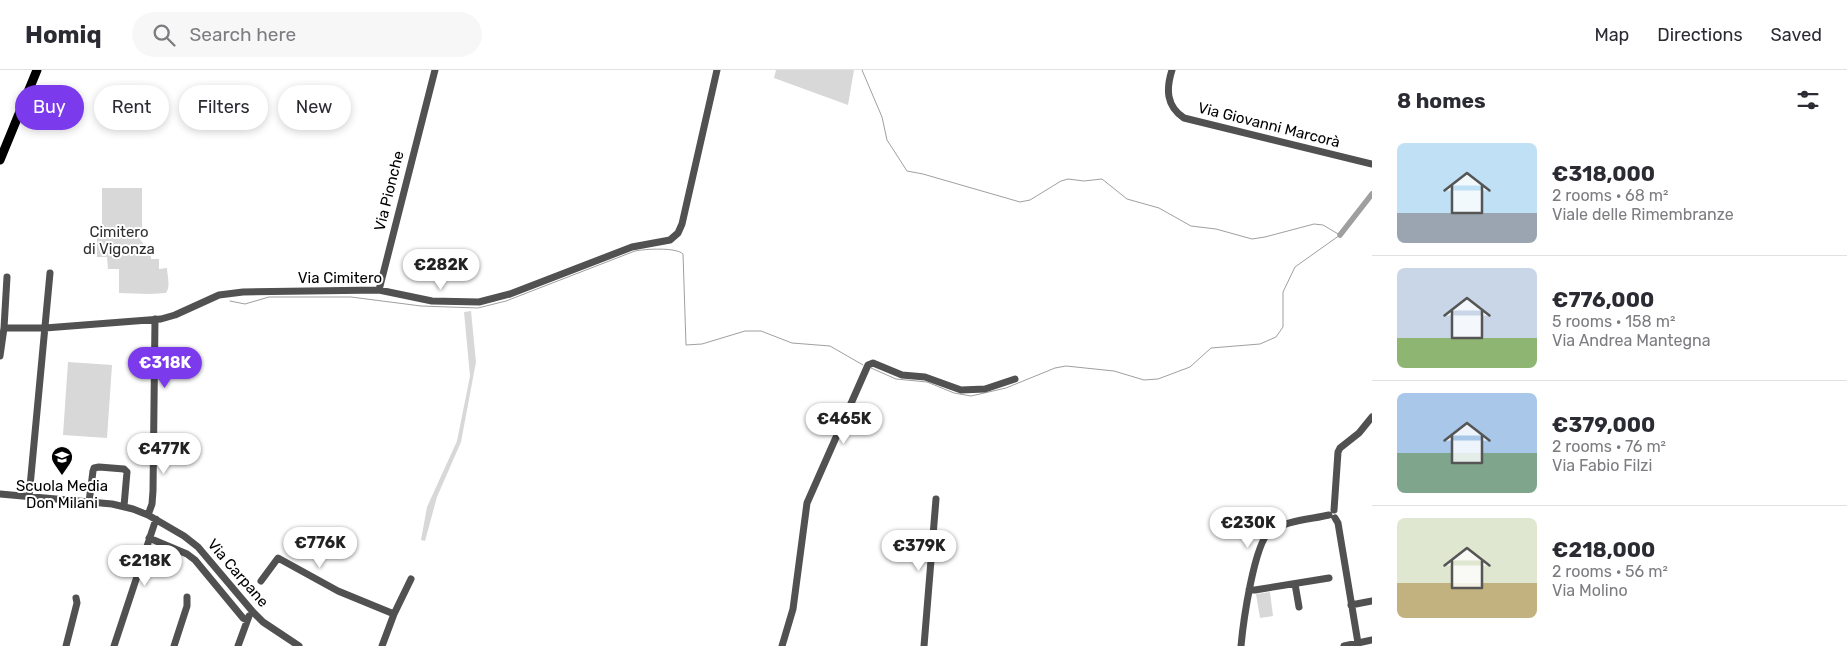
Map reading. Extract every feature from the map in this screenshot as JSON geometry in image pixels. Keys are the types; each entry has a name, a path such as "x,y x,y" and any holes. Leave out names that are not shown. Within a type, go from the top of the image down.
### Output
{"main road":[{"path":"0,160 37,70"}],"street":[{"name":"Via Pionche","path":"379,290 435,70"},
{"name":"Via Cimitero","path":"4,328 45,328 168,317 226,293 379,290 432,301 479,302 510,294 632,247 672,239 678,233 682,224 718,70"},
{"name":"Via Giovanni Marcorà","path":"1172,70 1167,89 1169,101 1174,110 1184,118 1372,164"},
{"path":"29,497 50,273"},
{"path":"0,356 4,328 7,277"},
{"path":"148,515 153,498 155,319"},
{"path":"782,646 793,610 807,503 868,365 873,362 902,375 925,377 961,390 979,390 1015,379"},
{"path":"1358,643 1338,524 1333,514 1338,452 1372,418"},
{"path":"89,502 93,471 94,468 99,466 124,469 127,472 124,506"},
{"name":"Via Carpane","path":"0,494 124,506 156,519 198,547 263,622 299,646"},
{"path":"924,646 936,499"},
{"path":"1241,646 1249,590 1265,535 1282,526 1333,514"},
{"path":"114,646 156,519"},
{"name":"Via Carpane","path":"149,538 191,556 247,620"},
{"path":"191,556 198,547"},
{"path":"261,581 278,558 338,591 394,614"},
{"path":"1249,590 1328,578"},
{"path":"382,646 394,614 411,579"},
{"path":"1295,584 1299,607"},
{"path":"66,646 77,602 76,598"},
{"path":"174,646 187,606 187,598"},
{"path":"1351,605 1372,601"},
{"path":"238,646 247,620 253,612"},
{"path":"1344,646 1372,640"}],"green space":[{"path":"776,70 854,70 848,105 774,78"},
{"name":"Cimitero di Vigonza","path":"102,188 142,188 142,228 139,228 139,238 151,254 151,259 159,259 159,269 167,268 169,284 166,293 119,293 119,269 108,269 107,257 97,257 97,228 102,228"},
{"path":"471,311 476,362 461,442 437,497 425,541 421,540 427,507 457,441 470,376 464,312"},
{"path":"68,362 112,365 107,438 63,435"},
{"path":"1270,592 1273,616 1260,618 1256,594"}],"waterway":[{"path":"862,70 882,117 887,140 907,171 1020,202 1030,200 1061,181 1068,179 1084,181 1102,179 1127,199 1159,208 1191,226 1216,229 1252,239 1314,224 1323,225 1340,235 1295,267 1283,292 1283,327 1276,337 1260,344 1211,348 1190,367 1158,379 1144,380 1114,371 1066,366 1055,368 1006,388 971,396 954,393 927,382 896,379 871,368"},
{"path":"1340,235 1372,194"},
{"path":"230,301 245,304 269,297 351,297 421,306 478,308 506,301 635,251 667,249 683,254 686,345 702,344 745,331 761,331 792,343 830,346 863,365"}],"place":[{"name":"Scuola Media Don Milani","path":"62,476"}]}
